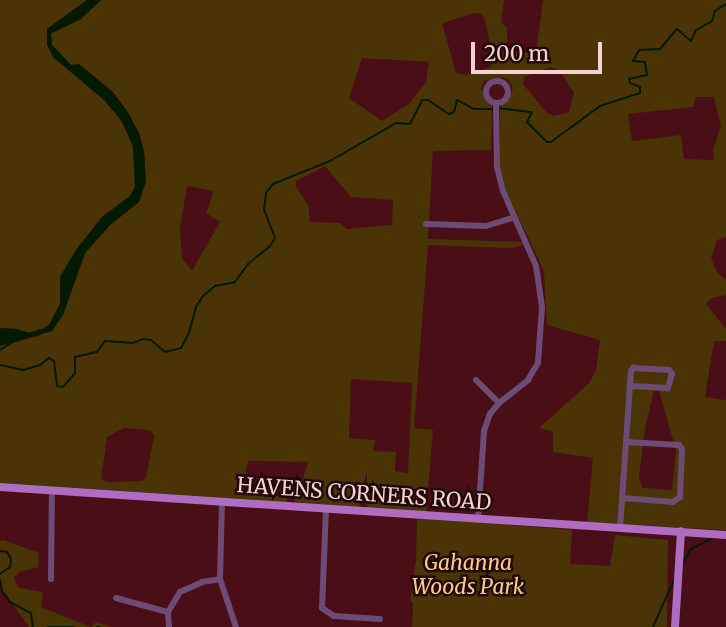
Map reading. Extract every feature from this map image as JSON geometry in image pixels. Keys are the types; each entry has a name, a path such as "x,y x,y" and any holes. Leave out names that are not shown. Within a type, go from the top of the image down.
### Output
{"main road":[{"name":"HAVENS CORNERS ROAD","path":"0,486 726,535"},
{"path":"675,627 681,531"}],"street":[{"path":"478,519 484,431 490,414 499,402 528,380 538,363 540,348 541,287 532,255 497,167 496,104"},
{"path":"426,224 486,226 515,217"},
{"path":"620,528 630,386 633,368 669,370 672,374 668,388 630,386"},
{"path":"476,380 499,402"},
{"path":"622,498 673,502 680,497 682,449 679,446 626,442"},
{"path":"51,579 52,490"},
{"path":"222,502 220,579 236,627"},
{"path":"326,509 321,608 334,616 380,619"},
{"path":"169,627 168,612 180,592 202,582 220,579"},
{"path":"116,598 168,612"}],"green space":[{"path":"0,0 87,0 47,29 53,57 104,100 121,120 133,146 135,187 130,196 102,217 76,250 60,277 60,304 49,325 33,334 0,328"},
{"path":"101,0 504,0 501,22 507,28 507,48 516,52 531,51 537,45 543,0 726,0 726,237 717,240 711,259 718,273 726,280 726,295 712,298 706,304 726,329 726,341 714,341 705,397 726,400 726,530 587,522 593,458 553,452 553,432 539,428 589,383 596,370 600,340 547,325 544,271 507,193 499,162 500,106 510,97 513,88 509,80 502,77 484,81 481,89 492,105 491,150 433,151 428,239 523,242 524,245 511,248 428,245 414,428 433,430 426,513 367,508 367,469 359,507 295,502 295,487 303,478 308,462 248,461 243,488 245,493 287,497 287,502 0,483 0,346 39,336 63,315 85,253 110,225 139,202 146,181 144,151 139,133 127,111 71,65 52,45 51,34 81,19","holes":["475,13 481,14 485,20 493,58 491,67 466,75 456,73 442,23","362,58 429,62 426,82 409,104 382,121 349,98","551,67 559,70 574,93 569,112 554,116 547,113 523,84 524,77","696,97 714,97 721,126 713,150 714,160 684,159 681,135 632,141 628,114 693,107","325,166 351,197 393,200 392,225 347,229 340,223 310,222 308,205 296,187 296,181","187,186 214,191 206,213 220,222 192,271 182,258 180,229","351,379 412,383 408,473 395,471 396,452 373,451 375,440 349,438","654,391 659,391 676,450 672,490 642,488 639,477 645,428","124,428 151,430 154,436 146,477 142,481 107,482 101,479 107,437"]},
{"name":"Gahanna Woods Park","path":"417,517 572,530 570,564 610,566 615,535 668,540 667,627 412,627 413,604 410,600 416,561"},
{"path":"0,541 39,553 38,567 19,572 14,578 19,588 43,592 41,607 91,627 29,627 0,586"},
{"path":"96,622 112,627 91,627"}],"shaded area":[{"path":"87,0 101,0 81,19 51,33 52,45 71,65 79,64 113,92 127,111 139,133 144,152 146,181 139,202 110,225 85,253 63,315 52,331 0,346 0,328 33,334 49,325 60,304 60,277 76,250 102,217 130,196 135,187 133,146 121,120 104,100 53,57 47,45 47,29"}],"waterway":[{"path":"498,108 532,112 527,122 547,142 551,142 600,106 640,93 640,87 630,83 629,79 647,75 645,62 633,61 639,50 660,49 677,29 691,41 696,30 712,21 715,11 726,4"},
{"path":"0,365 23,370 40,365 49,358 54,361 57,386 63,387 75,373 75,357 97,352 105,341 133,343 143,339 151,340 165,352 181,348 189,333 196,307 203,296 215,286 235,282 248,264 270,246 275,238 264,210 266,193 273,184 330,161 396,123 410,124 422,100 428,100 449,114 454,112 457,100 474,109 493,109"},
{"path":"28,334 40,330"},
{"path":"0,350 16,340"},
{"path":"682,565 691,549 713,538"},
{"path":"0,551 7,552 11,559 10,567 0,574"},
{"path":"0,580 2,591 10,602 31,613 33,627"},
{"path":"653,627 674,580"},
{"path":"48,627 74,627"}]}
